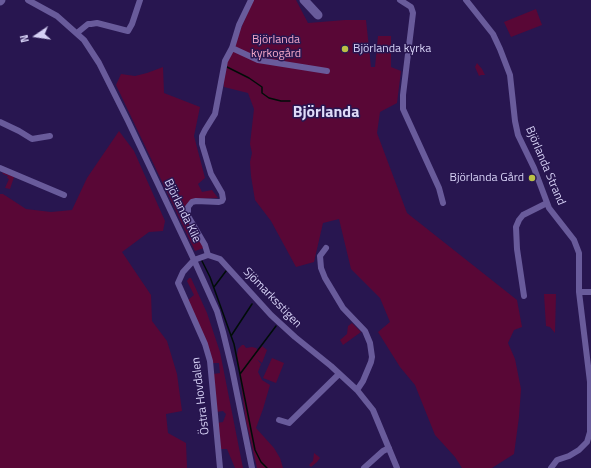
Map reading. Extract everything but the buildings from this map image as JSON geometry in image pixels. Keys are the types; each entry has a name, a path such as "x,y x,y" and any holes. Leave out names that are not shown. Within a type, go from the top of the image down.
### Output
{"street":[{"name":"Björlanda Kile","path":"28,0 57,16 77,33 91,49 194,260 210,295 223,332 252,468"},
{"path":"77,33 88,24 98,23 128,31 132,24 140,0"},
{"path":"194,260 208,255 205,245 188,216 188,207 192,202 196,201 219,202 223,199 222,193 211,174 202,144 202,136 215,114 225,61 232,48 239,26 251,0"},
{"path":"304,0 318,15"},
{"path":"400,0 411,7 413,13 403,95 403,109 438,184 443,203"},
{"name":"Björlanda Strand","path":"466,0 493,34 510,75 518,135 534,168 547,203 553,214 561,222 577,246 580,257 579,292 589,369 591,402 590,432 587,442 569,456 557,460 551,468"},
{"path":"232,48 258,60 326,71"},
{"path":"0,122 32,139 50,136"},
{"path":"0,168 64,195"},
{"path":"524,296 517,248 516,227 523,215 547,203"},
{"path":"326,248 320,256 320,262 325,278 343,308 365,332 370,343 372,357 363,380 357,390"},
{"name":"Sjömarksstigen","path":"208,255 220,259 271,315 294,337 357,390 373,410 397,468"},
{"name":"Östra Hovdalen","path":"194,260 182,272 178,283 205,344 210,361 220,468"},
{"path":"579,292 591,292"},
{"path":"279,420 289,423 339,374"},
{"path":"364,468 383,451 389,448"}],"green space":[{"name":"Björlanda kyrkogård","path":"253,0 296,0 308,23 366,20 371,67 375,67 378,36 391,36 391,67 401,71 397,103 380,112 377,133 407,213 517,300 522,327 514,330 508,343 515,359 521,389 514,454 492,468 462,468 455,457 435,435 415,385 400,367 378,332 390,322 380,298 351,269 339,219 323,223 314,262 296,267 271,221 255,200 250,162 252,153 250,144 254,109 248,93 224,87 223,78 225,66"},
{"path":"536,9 542,25 511,37 504,22"},
{"path":"477,63 485,75 479,76 475,67"},
{"path":"163,67 164,93 200,107 194,136 205,178 198,184 202,192 212,190 218,198 196,199 185,210 187,221 204,248 195,251 116,85 121,74 135,76"},
{"path":"119,131 134,151 165,221 163,231 149,232 122,252 151,295 152,321 167,341 177,374 182,411 166,414 168,433 186,443 187,468 0,468 0,194 3,194 26,209 51,212 72,210 87,178"},
{"path":"2,172 14,177 10,189 5,188 9,179 7,178 8,176"},
{"path":"191,278 207,313 220,352 243,468 235,468 227,449 219,449 217,423 223,422 226,414 223,411 216,412 213,374 220,373 219,363 211,363 188,300 194,295 187,281"},
{"path":"544,294 556,294 555,333 550,327 546,326"},
{"path":"352,323 361,332 343,345 340,340 347,334 348,326"},
{"path":"242,345 246,348 256,348 258,350 254,356 262,346 267,350 262,363 257,359 261,364 258,372 262,380 270,385 256,428 274,448 280,458 283,468 257,468 246,421 237,356 238,349"},
{"path":"272,358 284,363 276,383 263,378"},
{"path":"314,453 320,458 311,467 309,465 313,461"}],"waterway":[{"path":"227,67 249,78 262,87 262,93 269,98 281,101 290,101"},
{"path":"202,261 210,277 234,344 255,450 261,462 267,468"},
{"path":"214,287 226,271"},
{"path":"231,336 252,304"},
{"path":"240,374 276,326"}],"place":[{"name":"Björlanda kyrka","path":"345,49"},
{"name":"Björlanda Gård","path":"532,178"}],"district":[{"name":"Björlanda","path":"326,113"}]}
